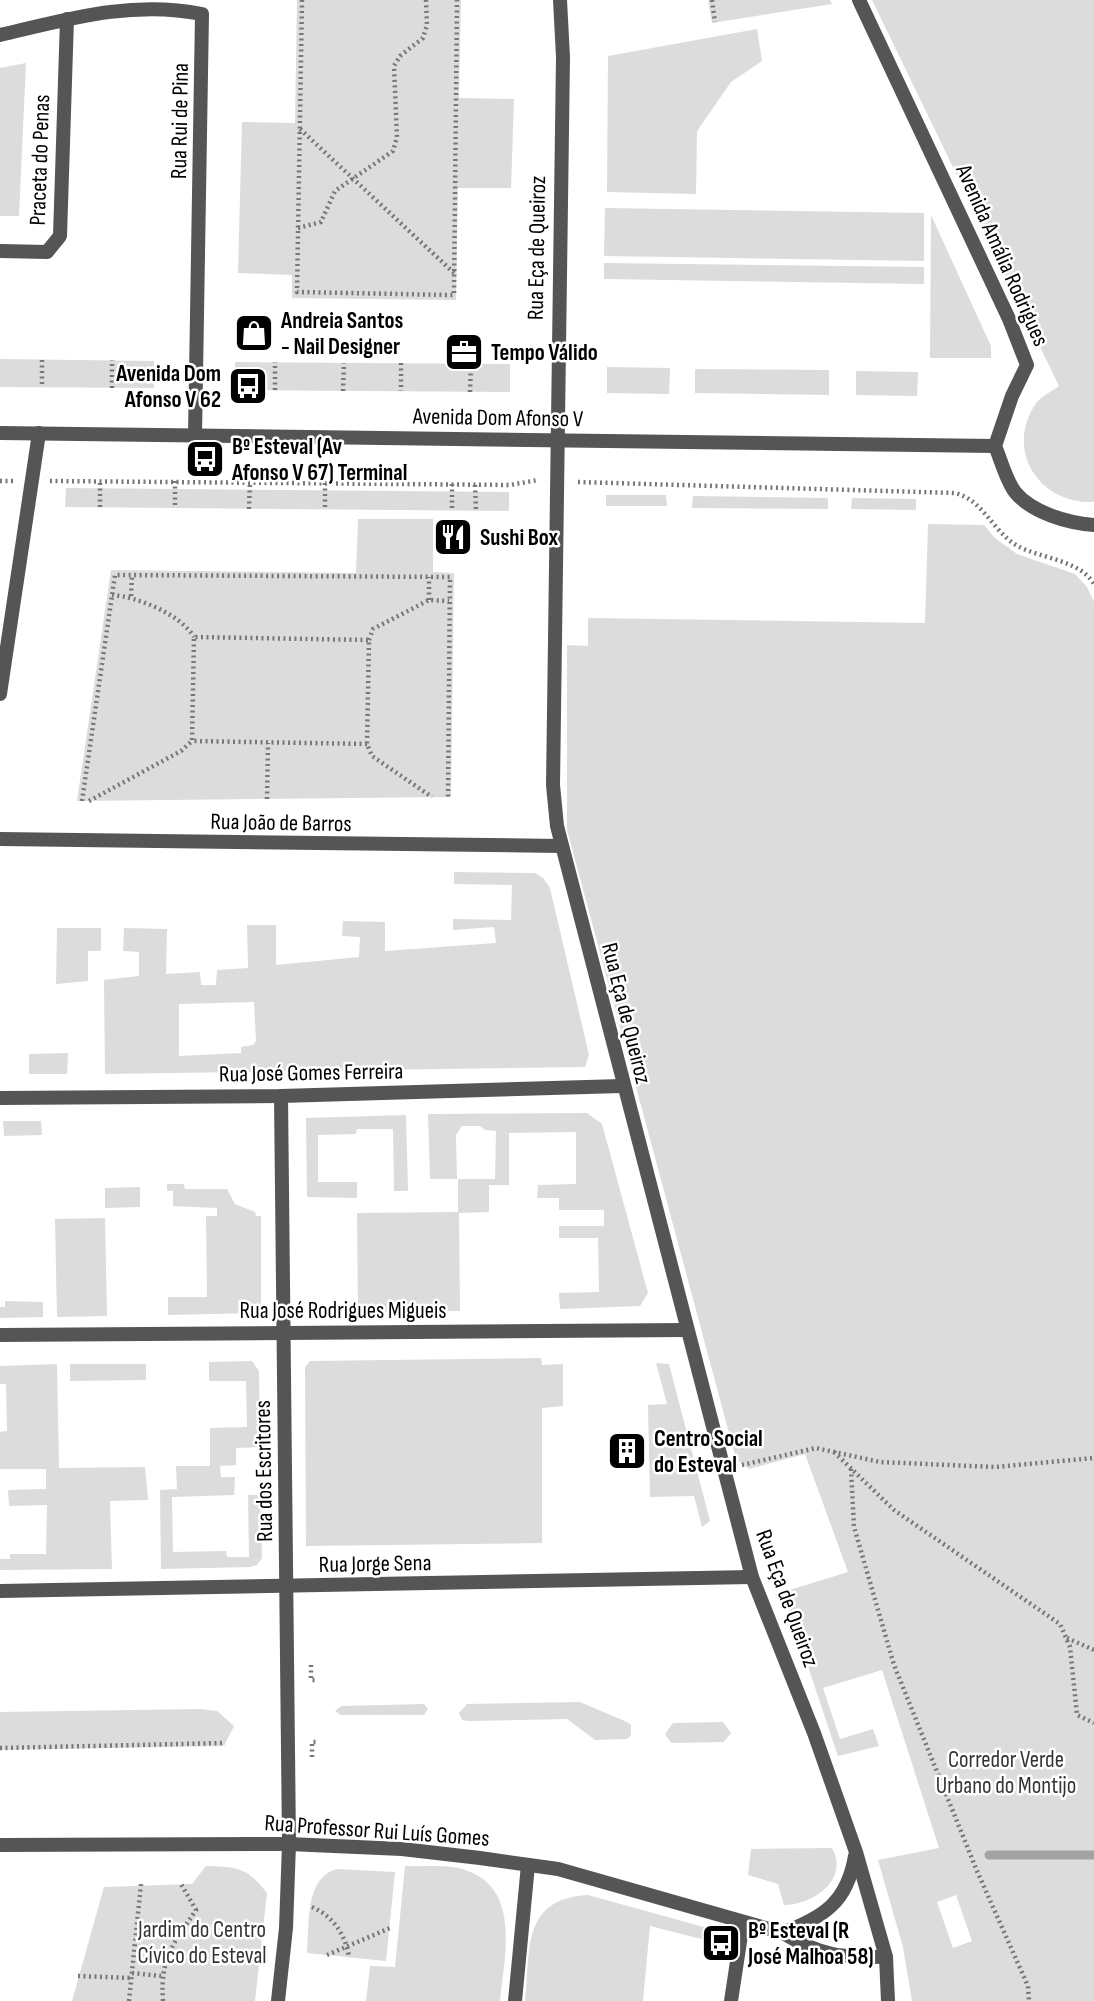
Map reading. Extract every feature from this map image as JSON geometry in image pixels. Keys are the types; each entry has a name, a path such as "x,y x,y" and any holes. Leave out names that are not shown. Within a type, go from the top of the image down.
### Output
{"street":[{"name":"Rua Eça de Queiroz","path":"560,0 562,57 554,785 561,846 752,1577 814,1733 856,1852 886,1957 888,2001"},
{"name":"Avenida Amália Rodrigues","path":"859,0 1009,319 1027,365 1012,396 995,446"},
{"name":"Rua Rui de Pina","path":"0,35 120,8 154,8 202,14 195,435"},
{"name":"Praceta do Penas","path":"0,251 47,252 60,236 67,19"},
{"name":"Avenida Dom Afonso V","path":"0,433 995,446"},
{"path":"0,694 39,433"},
{"path":"995,446 1015,492 1042,511 1076,523 1094,525"},
{"name":"Rua João de Barros","path":"0,839 561,846"},
{"name":"Rua José Gomes Ferreira","path":"0,1098 281,1096 622,1086"},
{"name":"Rua dos Escritores","path":"278,2001 286,1928 289,1844 281,1096"},
{"name":"Rua José Rodrigues Migueis","path":"0,1335 686,1330"},
{"name":"Rua Jorge Sena","path":"0,1591 288,1588 752,1577"},
{"name":"Rua Professor Rui Luís Gomes","path":"0,1845 289,1844 402,1849 558,1870 783,1933 812,1951 852,1957 886,1957"},
{"path":"783,1933 819,1918 841,1897 852,1875 856,1852"},
{"path":"515,2001 528,1865"},
{"path":"731,2001 743,1922"}],"path":[{"path":"302,0 297,292 450,298 454,295 457,0"},
{"path":"298,228 321,222 335,191 393,151 397,137 394,66 400,56 423,38 427,25 426,0"},
{"path":"712,0 716,22"},
{"path":"300,128 454,273"},
{"path":"42,360 42,387"},
{"path":"112,360 112,388"},
{"path":"275,362 275,390"},
{"path":"343,391 344,363"},
{"path":"401,363 401,391"},
{"path":"470,392 471,364"},
{"path":"100,481 100,507"},
{"path":"175,481 175,508"},
{"path":"249,509 250,482"},
{"path":"325,483 325,509"},
{"path":"452,484 452,511"},
{"path":"475,485 476,511"},
{"path":"367,744 192,741 181,751 86,801 115,575 450,577 448,797"},
{"path":"131,596 132,575"},
{"path":"429,577 429,600"},
{"path":"112,595 131,596 188,627 194,638 192,741"},
{"path":"432,797 372,757 367,744 369,640 373,629 429,600 449,601"},
{"path":"194,638 369,640"},
{"path":"267,799 268,743"},
{"path":"723,1469 816,1448 880,1462 995,1466 1094,1458"},
{"path":"834,1452 894,1510 1060,1624 1070,1647 1077,1715 1094,1723"},
{"path":"851,1469 854,1527 894,1665 977,1871 1028,1986 1029,2001"},
{"path":"1066,1638 1094,1650"},
{"path":"312,1665 311,1680 315,1680"},
{"path":"312,1757 312,1742 316,1742"},
{"path":"0,1748 225,1743"},
{"path":"129,2001 141,1884"},
{"path":"163,2001 161,1976 171,1945 195,1910 181,1884"},
{"path":"312,1907 324,1912 347,1945 349,1958"},
{"path":"327,1955 390,1928"},
{"path":"78,1976 161,1976"}],"green space":[{"path":"297,0 461,0 459,98 514,99 511,188 458,188 456,300 292,298 292,275 238,273 242,122 295,123"},
{"path":"708,0 830,0 832,4 712,23"},
{"path":"872,0 1094,0 1094,502 1074,500 1057,494 1043,484 1032,471 1024,438 1027,420 1037,402 1059,386"},
{"path":"757,29 762,61 731,82 697,131 696,194 607,192 608,56"},
{"path":"26,63 19,216 0,216 0,68"},
{"path":"605,208 924,213 924,261 604,256"},
{"path":"931,215 991,346 991,358 930,358"},
{"path":"604,263 924,267 924,284 604,279"},
{"path":"0,359 154,361 154,388 0,387"},
{"path":"235,362 510,364 510,392 235,390"},
{"path":"607,367 670,368 669,394 607,393"},
{"path":"695,369 829,370 829,395 695,393"},
{"path":"856,371 918,372 917,396 856,395"},
{"path":"66,488 509,492 509,511 65,507"},
{"path":"606,495 666,495 667,506 606,506"},
{"path":"693,496 828,498 828,509 692,508"},
{"path":"852,498 916,499 916,510 851,509"},
{"path":"358,519 433,519 433,572 454,573 451,797 77,801 111,570 356,573"},
{"name":"Corredor Verde Urbano do Montijo","path":"928,524 984,525 995,538 1017,554 1075,574 1087,587 1094,602 1094,2001 912,2001 903,1947 878,1860 939,1848 882,1670 823,1688 840,1739 873,1729 879,1746 838,1756 783,1592 848,1572 805,1454 749,1469 736,1459 567,830 567,645 588,646 588,618 925,623","holes":["956,1895 972,1941 953,1948 937,1902"]},
{"path":"454,872 535,873 543,878 550,888 589,1055 585,1067 105,1074 104,980 139,976 139,952 123,951 124,928 167,929 166,974 200,972 201,985 216,985 217,970 248,968 247,925 276,925 276,965 359,957 360,937 342,936 343,921 385,922 385,951 496,943 494,927 453,930 453,919 511,920 512,885 454,884","holes":["254,1002 256,1041 253,1045 241,1047 241,1053 179,1056 179,1004"]},
{"path":"57,928 101,928 101,951 88,951 88,981 56,984"},
{"path":"68,1053 67,1074 29,1074 29,1054"},
{"path":"587,1113 602,1124 648,1293 640,1306 560,1309 559,1293 599,1292 598,1238 559,1238 559,1226 604,1226 604,1210 559,1210 559,1198 537,1198 538,1185 576,1184 576,1132 509,1133 509,1185 489,1185 489,1212 459,1213 460,1311 358,1312 357,1213 458,1212 458,1179 495,1179 496,1131 485,1130 480,1126 462,1126 456,1135 457,1179 430,1179 428,1114"},
{"path":"406,1115 408,1191 394,1191 393,1129 357,1129 356,1134 318,1135 318,1182 357,1182 357,1198 307,1197 306,1118"},
{"path":"3,1121 41,1121 42,1135 4,1136"},
{"path":"167,1184 184,1184 185,1189 227,1189 235,1204 261,1216 261,1310 258,1313 168,1315 168,1297 207,1297 206,1216 217,1216 217,1208 173,1206 173,1191 167,1191"},
{"path":"140,1187 140,1207 105,1208 105,1188"},
{"path":"105,1218 107,1316 57,1317 55,1219"},
{"path":"5,1301 43,1302 43,1317 0,1318 0,1307 5,1307"},
{"path":"541,1358 542,1365 563,1364 563,1406 542,1408 542,1543 306,1546 305,1367 310,1361"},
{"path":"252,1361 259,1371 260,1447 236,1448 236,1465 220,1466 221,1477 235,1477 234,1495 172,1497 173,1552 226,1551 227,1557 249,1557 248,1495 260,1495 262,1558 257,1565 251,1567 161,1569 160,1490 177,1489 176,1466 210,1466 210,1428 247,1427 246,1381 209,1381 209,1362"},
{"path":"656,1363 669,1364 710,1521 702,1527 694,1496 650,1497 648,1405 667,1404"},
{"path":"57,1364 59,1468 145,1467 148,1500 110,1501 112,1569 0,1570 0,1559 10,1559 10,1554 46,1554 47,1505 9,1506 8,1490 46,1489 46,1469 0,1469 0,1432 7,1431 6,1384 0,1384 0,1366"},
{"path":"70,1364 146,1364 146,1380 70,1381"},
{"path":"580,1702 627,1722 631,1725 631,1735 627,1739 595,1740 567,1719 468,1721 462,1720 459,1713 467,1704"},
{"path":"424,1704 428,1709 424,1715 341,1715 335,1711 341,1706"},
{"path":"217,1711 234,1726 224,1746 0,1750 0,1712"},
{"path":"723,1722 731,1733 724,1742 671,1743 665,1734 673,1723"},
{"path":"832,1848 836,1870 832,1880 825,1889 806,1901 784,1905 778,1884 748,1875 751,1849"},
{"name":"Jardim do Centro Cívico do Esteval","path":"206,1866 241,1870 267,1893 255,2001 72,2001 104,1887 192,1884"},
{"path":"405,1866 443,1866 465,1870 483,1879 495,1892 502,1908 506,1945 500,2001 366,2001 370,1966 395,1967"},
{"path":"337,1869 395,1872 386,1961 307,1953 309,1916 314,1892 326,1874"},
{"path":"588,1895 729,1934 726,1952 720,1955 721,1944 650,1926 643,2001 525,2001 530,1946 540,1917 551,1906 566,1899"}],"waterway":[{"path":"989,1855 1094,1855"}],"place":[{"name":"Andreia Santos - Nail Designer","path":"254,333"},
{"name":"Tempo Válido","path":"464,352"},
{"name":"Avenida Dom Afonso V 62","path":"248,386"},
{"name":"Bº Esteval (Av Afonso V 67) Terminal","path":"205,459"},
{"name":"Sushi Box","path":"453,537"},
{"name":"Centro Social do Esteval","path":"627,1451"},
{"name":"Bº Esteval (R José Malhoa 58)","path":"721,1943"}]}
